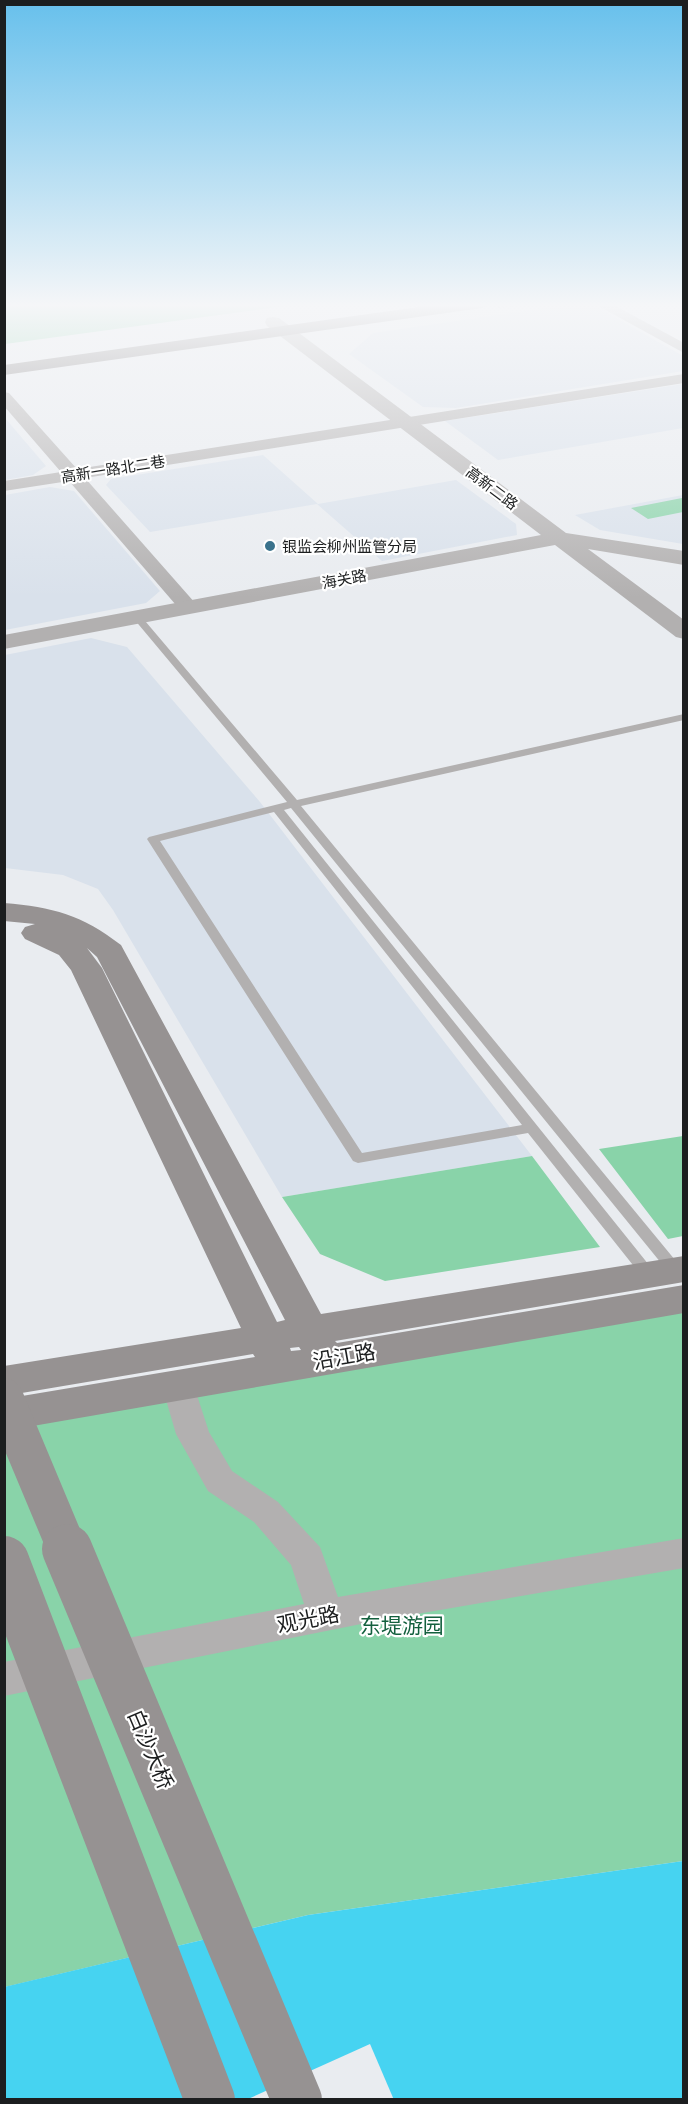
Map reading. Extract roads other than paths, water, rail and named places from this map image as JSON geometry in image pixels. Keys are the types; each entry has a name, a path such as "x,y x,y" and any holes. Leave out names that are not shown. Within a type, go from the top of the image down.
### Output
{"main road":[{"path":"4,912 40,915 65,921 93,938 110,952 318,1345"},
{"path":"4,927 41,934 70,948 86,968 272,1353"},
{"name":"沿江路","path":"4,1381 272,1353 673,1278"},
{"name":"沿江路","path":"4,1415 179,1386 272,1353"},
{"name":"白沙大桥","path":"4,1398 297,2100"},
{"path":"4,1561 210,2100"}],"street":[{"path":"9,401 189,608"},
{"name":"高新二路","path":"387,401 588,543 684,614"},
{"name":"高新一路北二巷","path":"4,486 538,401"},
{"name":"高新二路","path":"413,421 558,538 684,633"},
{"name":"海关路","path":"4,642 558,538 684,558"},
{"path":"179,1386 193,1434 220,1482 266,1512 307,1558 326,1615"},
{"name":"观光路","path":"4,1679 326,1615 684,1553"}],"lane":[{"path":"137,617 294,804 673,1278"},
{"path":"532,1128 358,1158 153,839 294,804 684,717"},
{"path":"277,809 532,1128 673,1278"}],"water":[{"path":"683,1861 683,2099 5,2099 4,1987 308,1915"}],"place":[{"name":"银监会柳州监管分局","path":"270,546"}],"park label":[{"name":"东堤游园","path":"402,1625"}]}
